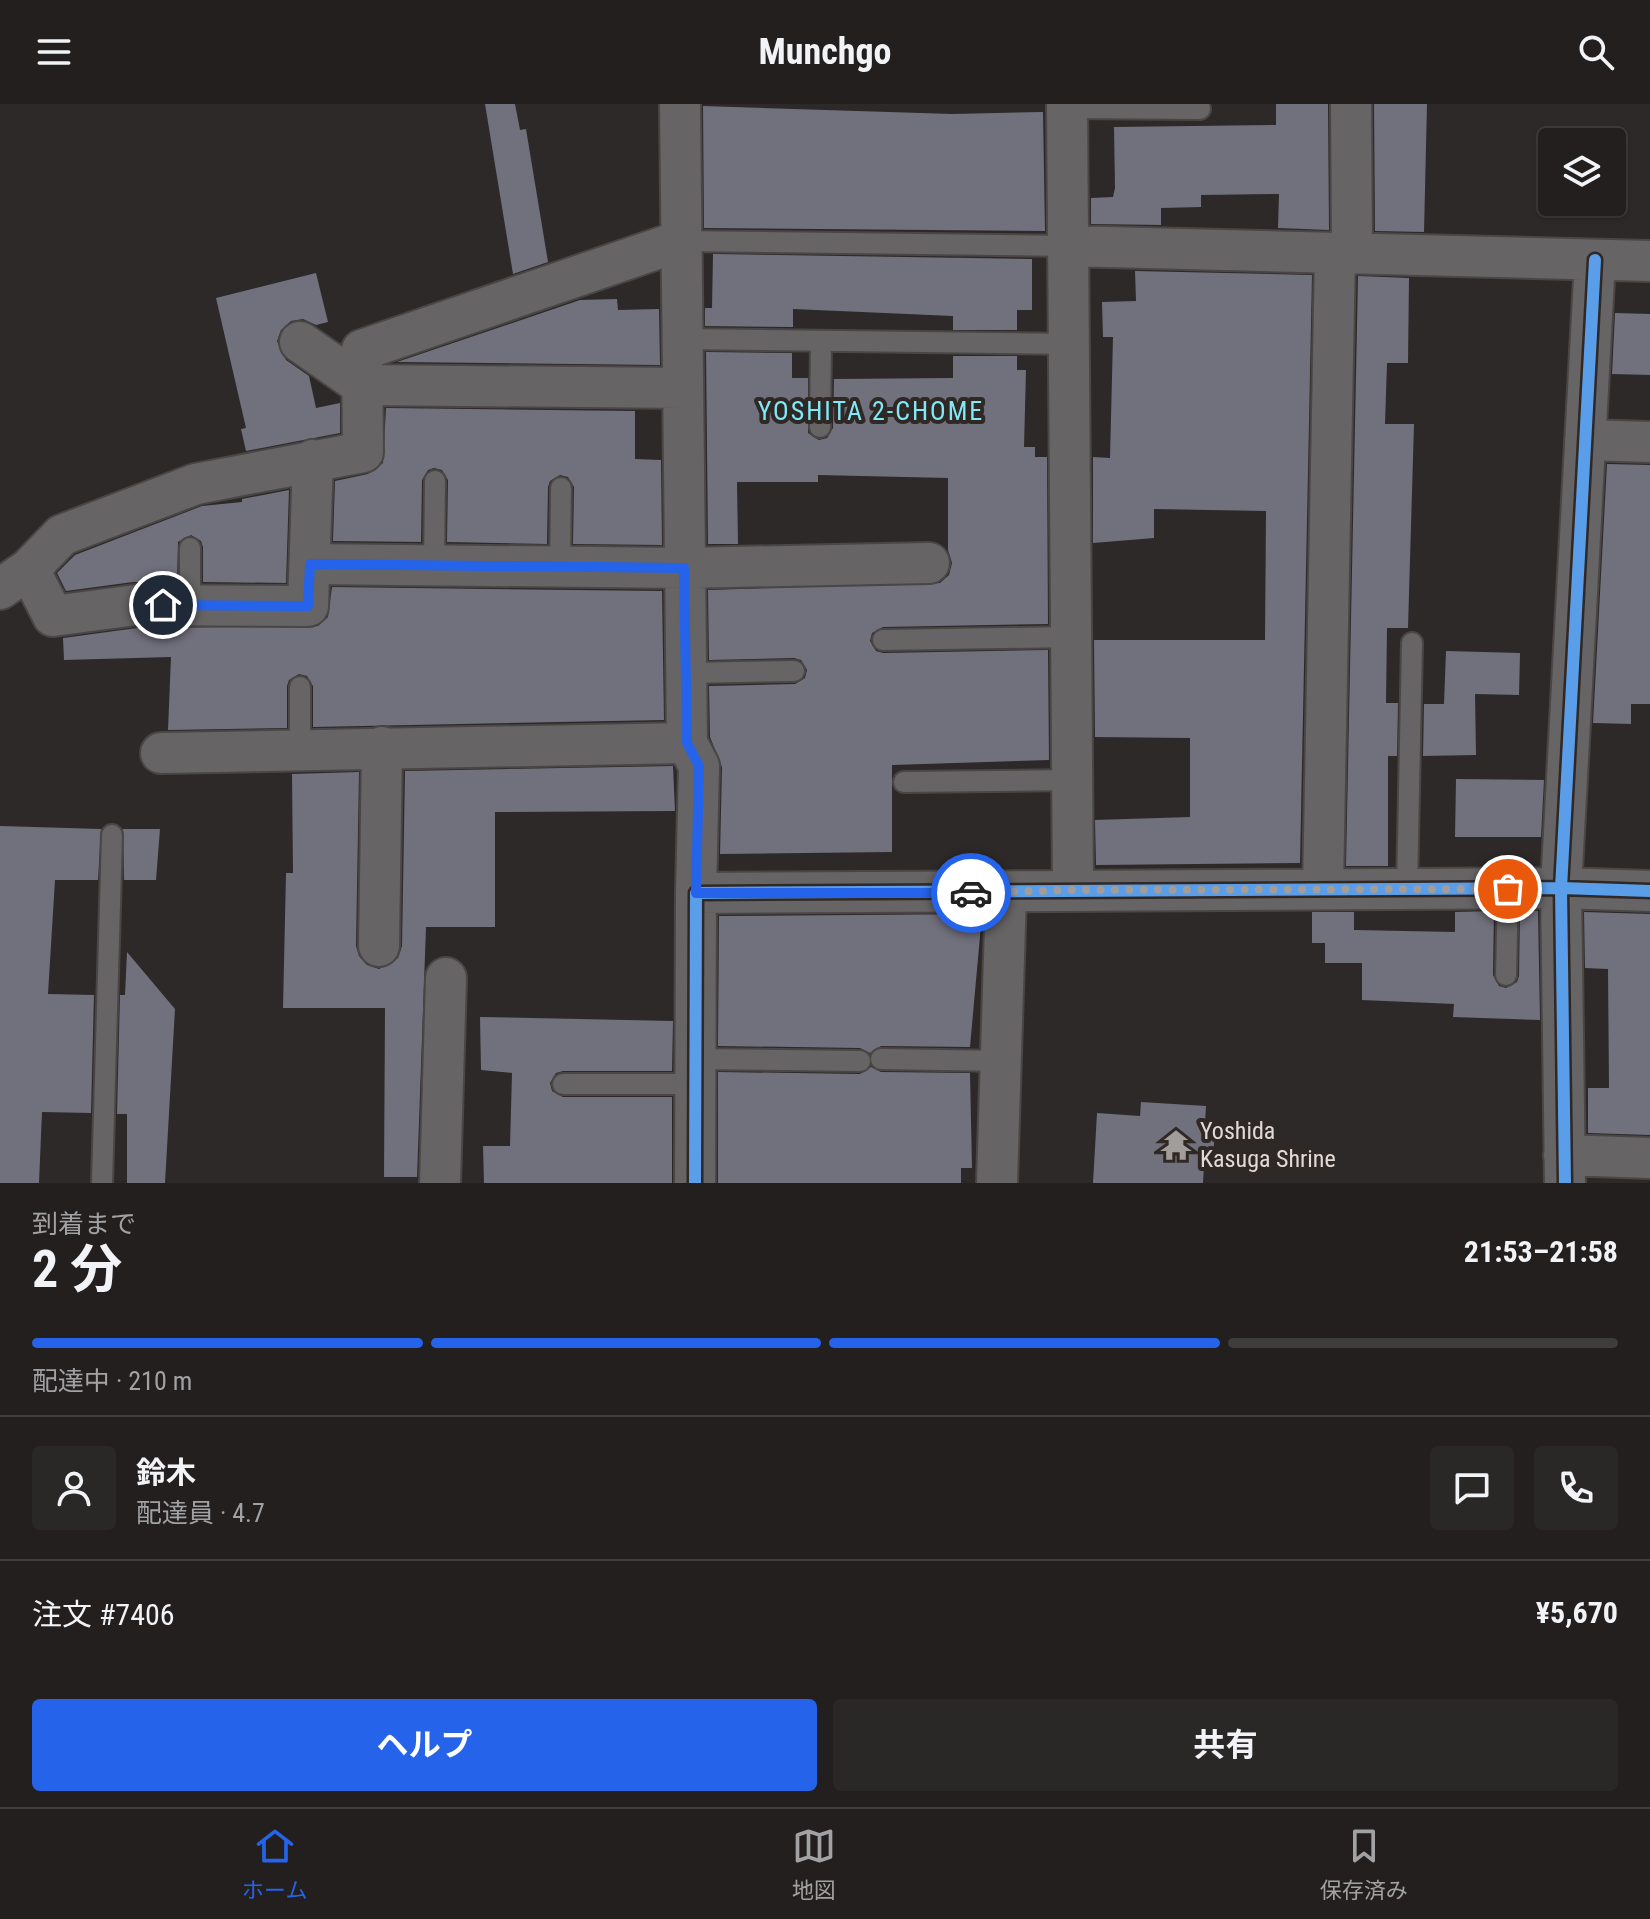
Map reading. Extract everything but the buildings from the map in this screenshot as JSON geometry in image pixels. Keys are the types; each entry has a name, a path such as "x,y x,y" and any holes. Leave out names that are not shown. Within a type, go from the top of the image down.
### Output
{"street":[{"path":"680,104 687,743 699,766 695,1183"},
{"path":"1323,889 1351,104"},
{"path":"1067,106 1073,890"},
{"path":"313,460 308,606 136,605 53,616 14,579 62,535 196,484 313,460 363,452 362,350 680,241"},
{"path":"1068,246 1650,261"},
{"path":"1595,260 1561,888 1565,1169 1650,1158"},
{"path":"300,342 362,385 682,388"},
{"path":"1585,440 1650,442"},
{"path":"310,564 684,568 929,563"},
{"path":"161,753 687,743"},
{"path":"379,946 382,747"},
{"path":"696,893 1561,888 1650,891"},
{"path":"997,1183 1006,893"},
{"path":"440,1183 446,978"}],"lane":[{"path":"1067,106 1200,109"},
{"path":"680,241 1068,246"},
{"path":"681,339 1069,344"},
{"path":"820,427 821,341"},
{"path":"434,566 435,481"},
{"path":"560,567 561,488"},
{"path":"190,548 190,605"},
{"path":"883,640 1071,637"},
{"path":"1407,889 1412,643"},
{"path":"686,673 794,671"},
{"path":"300,687 300,749"},
{"path":"904,782 1072,780"},
{"path":"102,1183 112,835"},
{"path":"1506,975 1508,889"},
{"path":"881,1059 1001,1061"},
{"path":"563,1084 696,1071 860,1061"}],"cycle path":[{"path":"1565,1183 1561,888 1595,260"},
{"path":"695,1183 696,893 1561,888 1650,891"}],"way so far":[{"path":"971,893 1508,889"}],"place":[{"name":"Yoshida Kasuga Shrine","path":"1176,1145"}],"district":[{"name":"YOSHITA 2-CHOME","path":"871,411"}],"route":[{"path":"163,605 308,606 310,564 684,568 687,743 699,766 696,893 971,893"}]}
